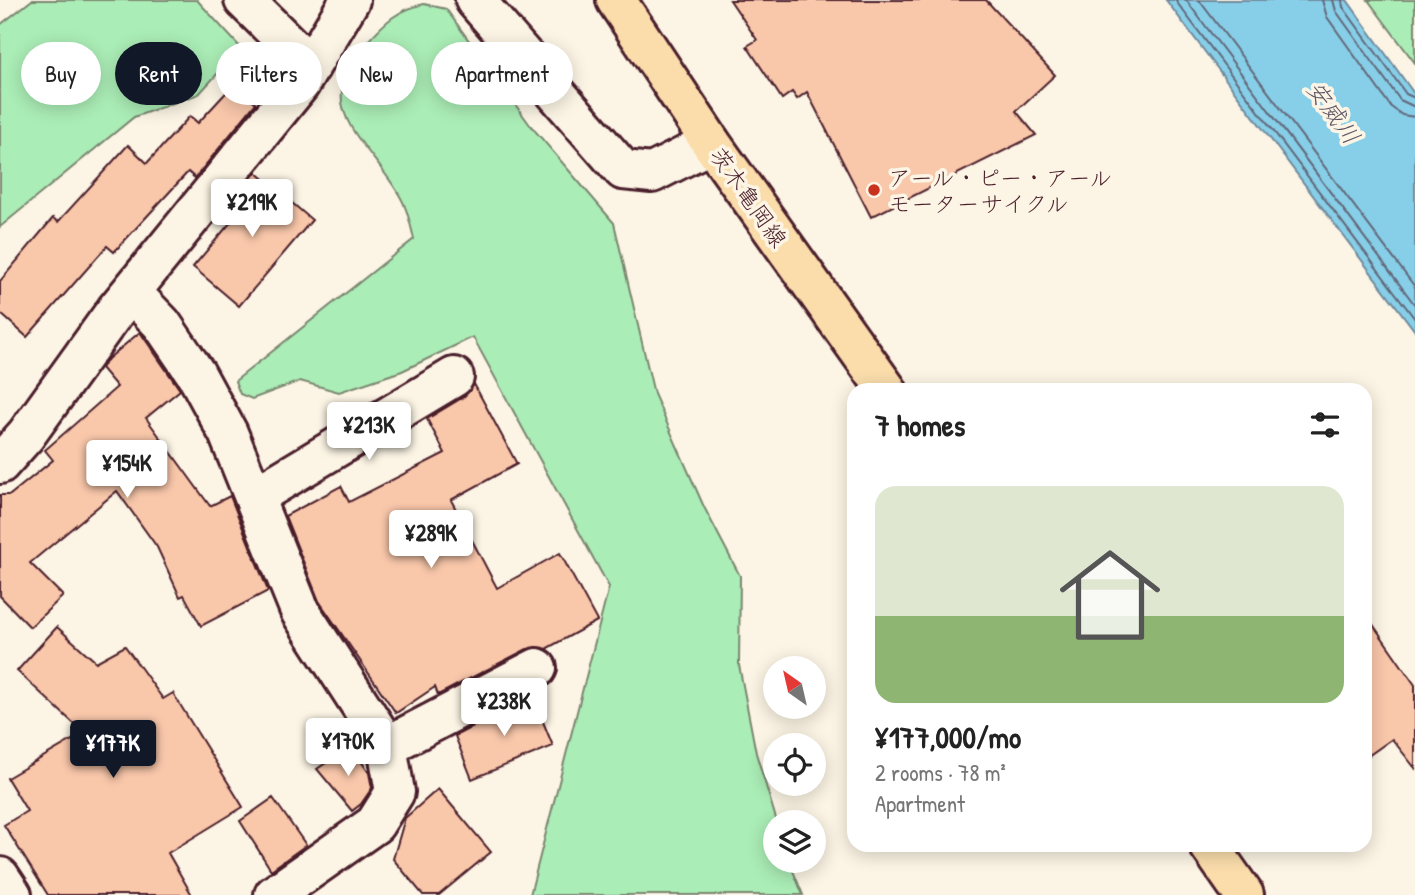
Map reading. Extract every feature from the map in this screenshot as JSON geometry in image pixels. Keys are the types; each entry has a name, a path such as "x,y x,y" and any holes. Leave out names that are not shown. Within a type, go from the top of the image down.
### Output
{"main road":[{"name":"茨木亀岡線","path":"616,0 711,143 882,383"},
{"path":"1214,852 1244,895"}],"street":[{"path":"244,0 287,42"},
{"path":"322,47 350,0"},
{"path":"475,0 624,170 652,173 711,143"},
{"path":"0,464 26,435 131,292 283,105"},
{"path":"131,292 162,324 196,374 228,433 300,611 387,746 395,792 375,824 274,895"},
{"path":"254,497 454,377"},
{"path":"387,746 537,668"},
{"path":"0,877 12,895"}],"green space":[{"path":"32,0 197,0 236,42 216,42 216,75 202,91 202,42 115,42 115,105 168,105 134,117 0,227 0,25"},
{"path":"1368,0 1415,0 1415,63"},
{"path":"424,4 446,9 470,42 431,42 431,105 516,105 614,223 654,394 704,507 740,576 739,665 763,776 763,796 769,796 773,810 763,810 763,873 794,873 803,895 530,895 609,587 473,337 402,371 339,392 300,381 252,399 240,394 235,381 414,239 401,198 361,142 343,105 417,105 417,42 367,42 392,18"}],"water":[{"name":"安威川","path":"1166,0 1347,0 1415,95 1415,331"}],"building":[{"path":"730,0 986,0 1055,75 1016,111 1036,135 871,217 807,92 797,99 792,92 782,99 747,46 757,40"},
{"path":"216,104 254,105 195,178 188,172 114,252 107,246 27,337 0,313 0,281 53,218 58,222 128,145 147,163 190,116 198,123"},
{"path":"256,172 312,220 239,306 193,267 236,216 227,208"},
{"path":"140,332 180,390 146,418 210,506 230,496 268,591 201,626 184,595 180,597 157,547 117,491 30,563 63,596 30,627 0,596 0,495 10,495 53,460 45,450 117,387 101,368"},
{"path":"474,384 517,464 451,500 497,588 560,553 597,621 546,649 527,649 438,695 435,687 396,713 319,601 285,516 341,486 349,502 445,453 427,419 465,396"},
{"path":"1372,623 1415,685 1415,768 1392,739 1372,753"},
{"path":"57,627 96,662 125,646 163,699 173,693 243,807 168,853 192,895 48,895 4,825 27,811 7,778 84,733 17,671"},
{"path":"532,695 553,746 472,779 455,736"},
{"path":"351,746 369,773 372,788 361,804 352,811 317,769"},
{"path":"438,789 491,852 439,895 423,895 393,859 405,818"},
{"path":"273,798 306,845 271,870 240,821"}],"place":[{"name":"アール・ピー・アール モーターサイクル","path":"874,190"}]}
